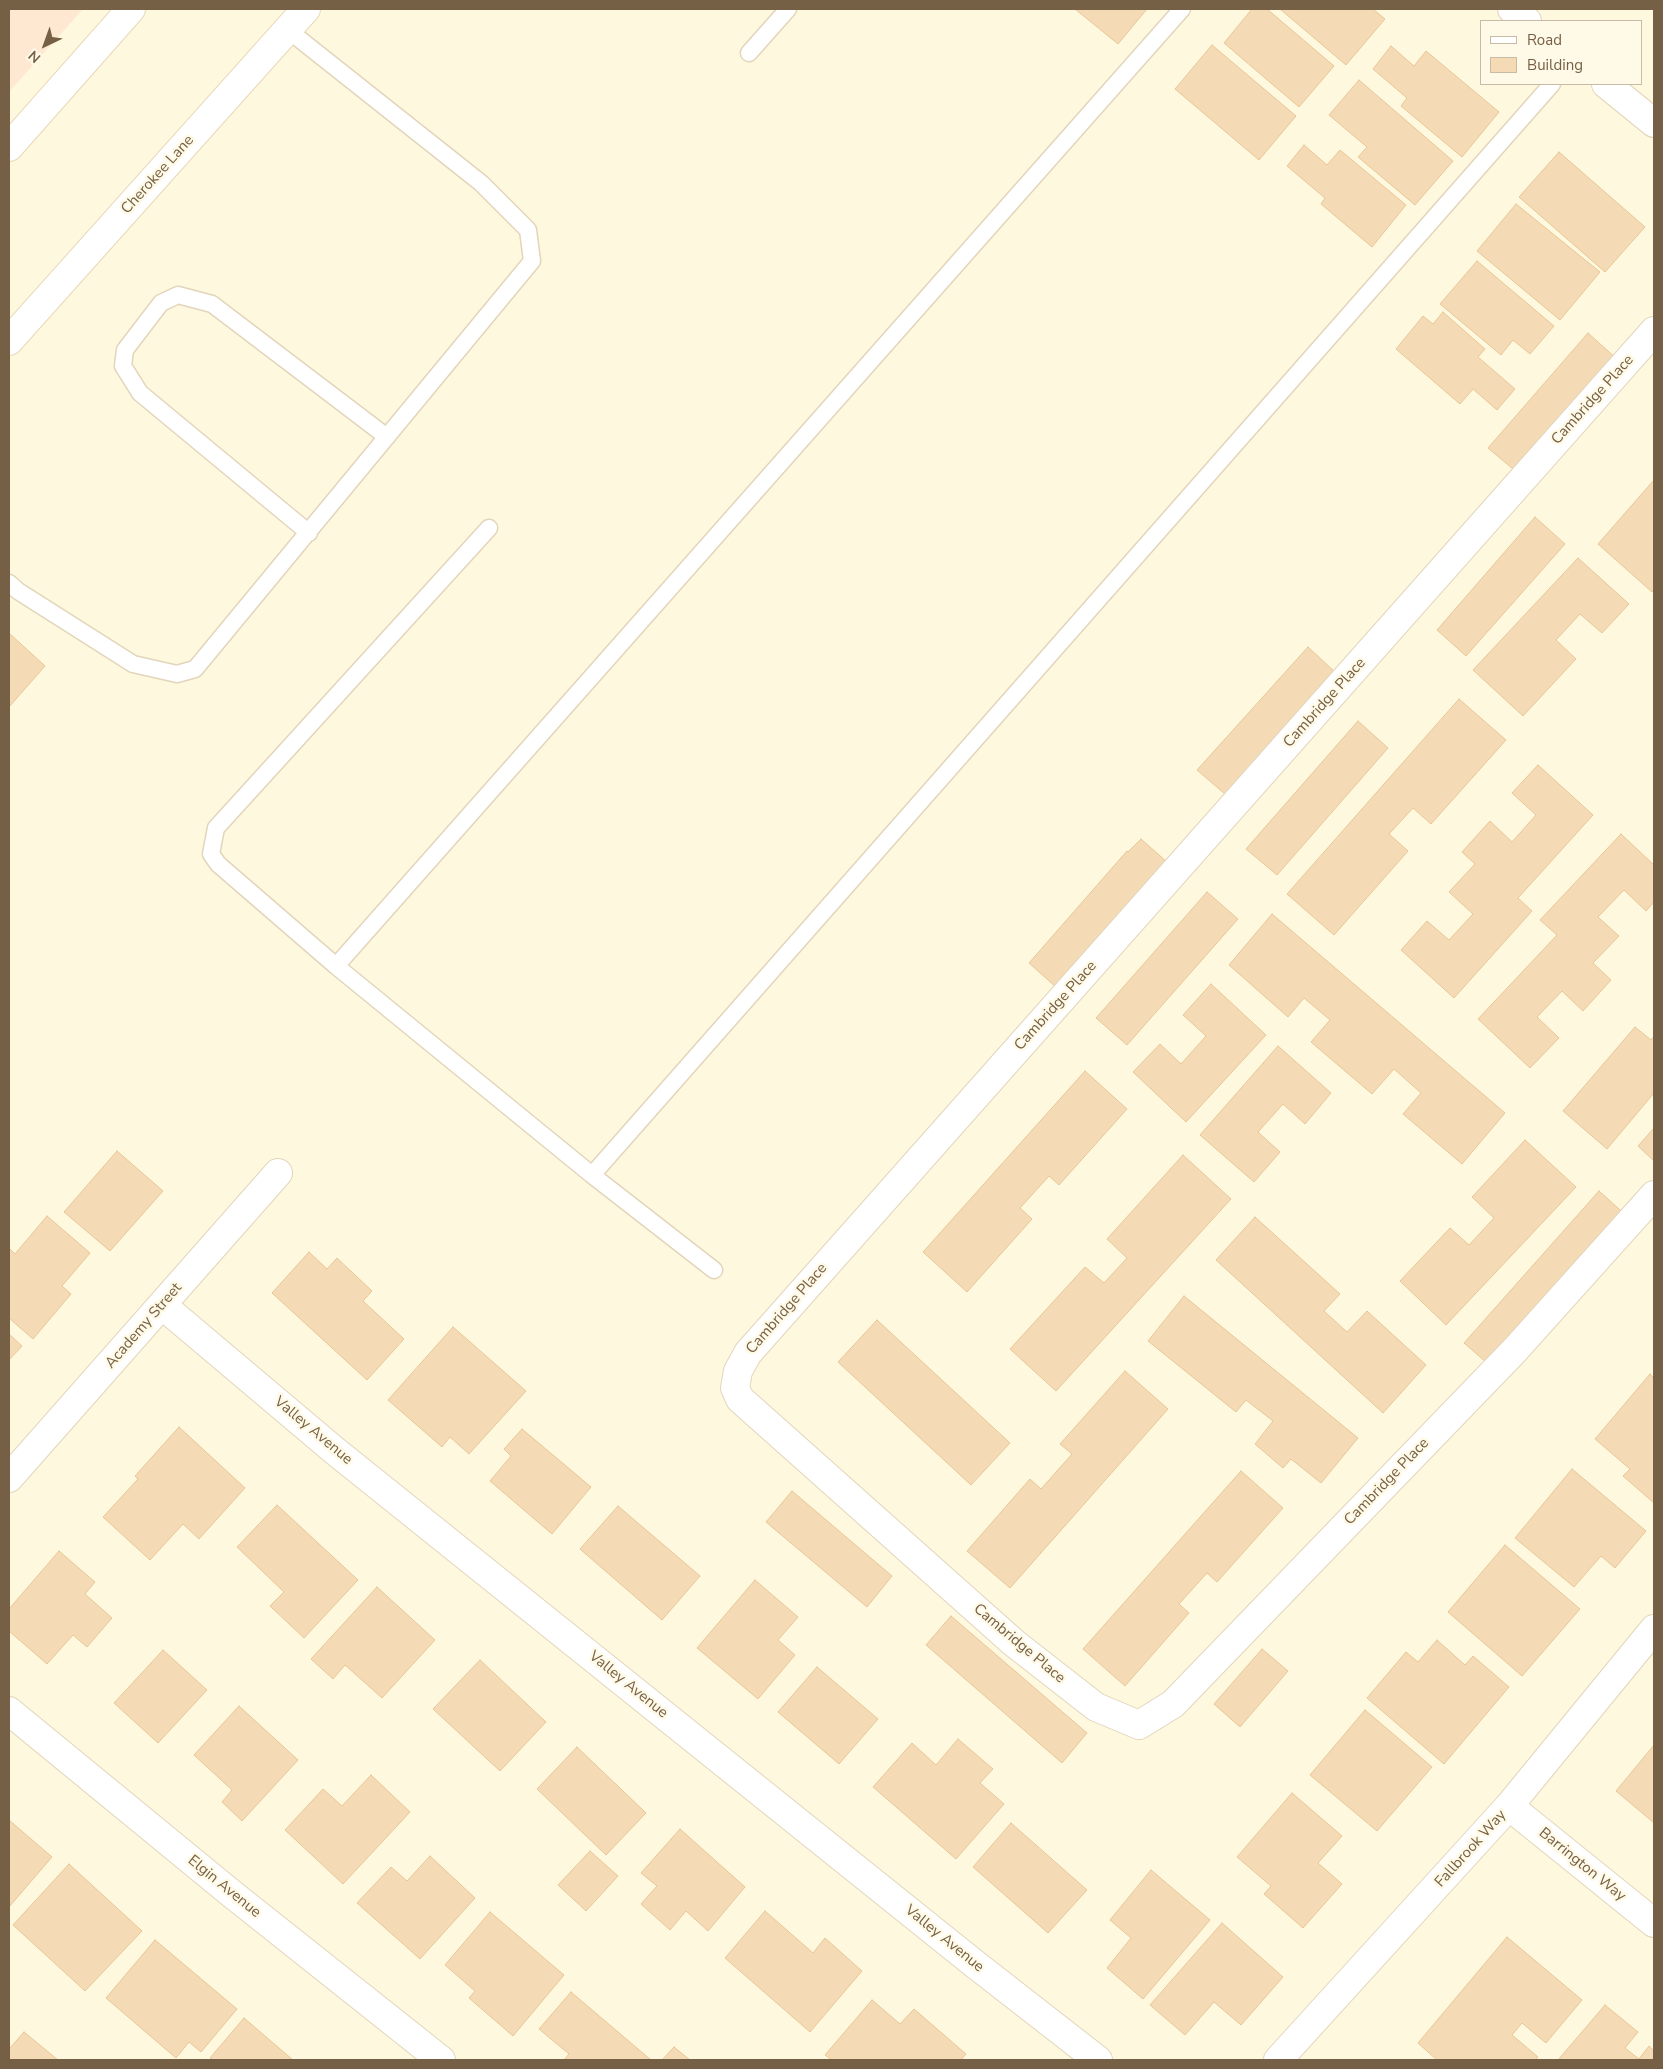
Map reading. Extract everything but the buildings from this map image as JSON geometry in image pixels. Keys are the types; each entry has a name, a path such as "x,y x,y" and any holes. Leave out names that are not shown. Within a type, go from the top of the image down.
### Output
{"street":[{"path":"9,147 131,9"},
{"name":"Cherokee Lane","path":"9,341 306,9"},
{"path":"1512,9 1526,20"},
{"path":"1607,85 1654,122"},
{"name":"Cambridge Place","path":"1654,331 748,1353 738,1371 735,1388 740,1399 1014,1643 1096,1707 1139,1725 1173,1704 1180,1697 1515,1350 1654,1195"},
{"name":"Academy Street","path":"9,1478 278,1173"},
{"name":"Valley Avenue","path":"162,1305 351,1463 961,1953 1098,2060"},
{"name":"Fallbrook Way","path":"1278,2060 1509,1806 1654,1629"},
{"name":"Elgin Avenue","path":"9,1711 225,1888 441,2060"},
{"name":"Barrington Way","path":"1509,1806 1654,1923"}],"lane":[{"path":"749,53 788,9"},
{"path":"336,966 1182,9"},
{"path":"9,583 18,591 133,664 177,674 195,669 532,262 528,230 481,183 288,30"},
{"path":"592,1175 1551,85"},
{"path":"309,533 140,393 123,366 124,350 161,303 178,295 212,304 387,437"},
{"path":"489,528 216,828 211,854 218,864 336,966 592,1175 714,1270"}],"shaded area":[{"path":"9,9 83,9 9,92"}]}
